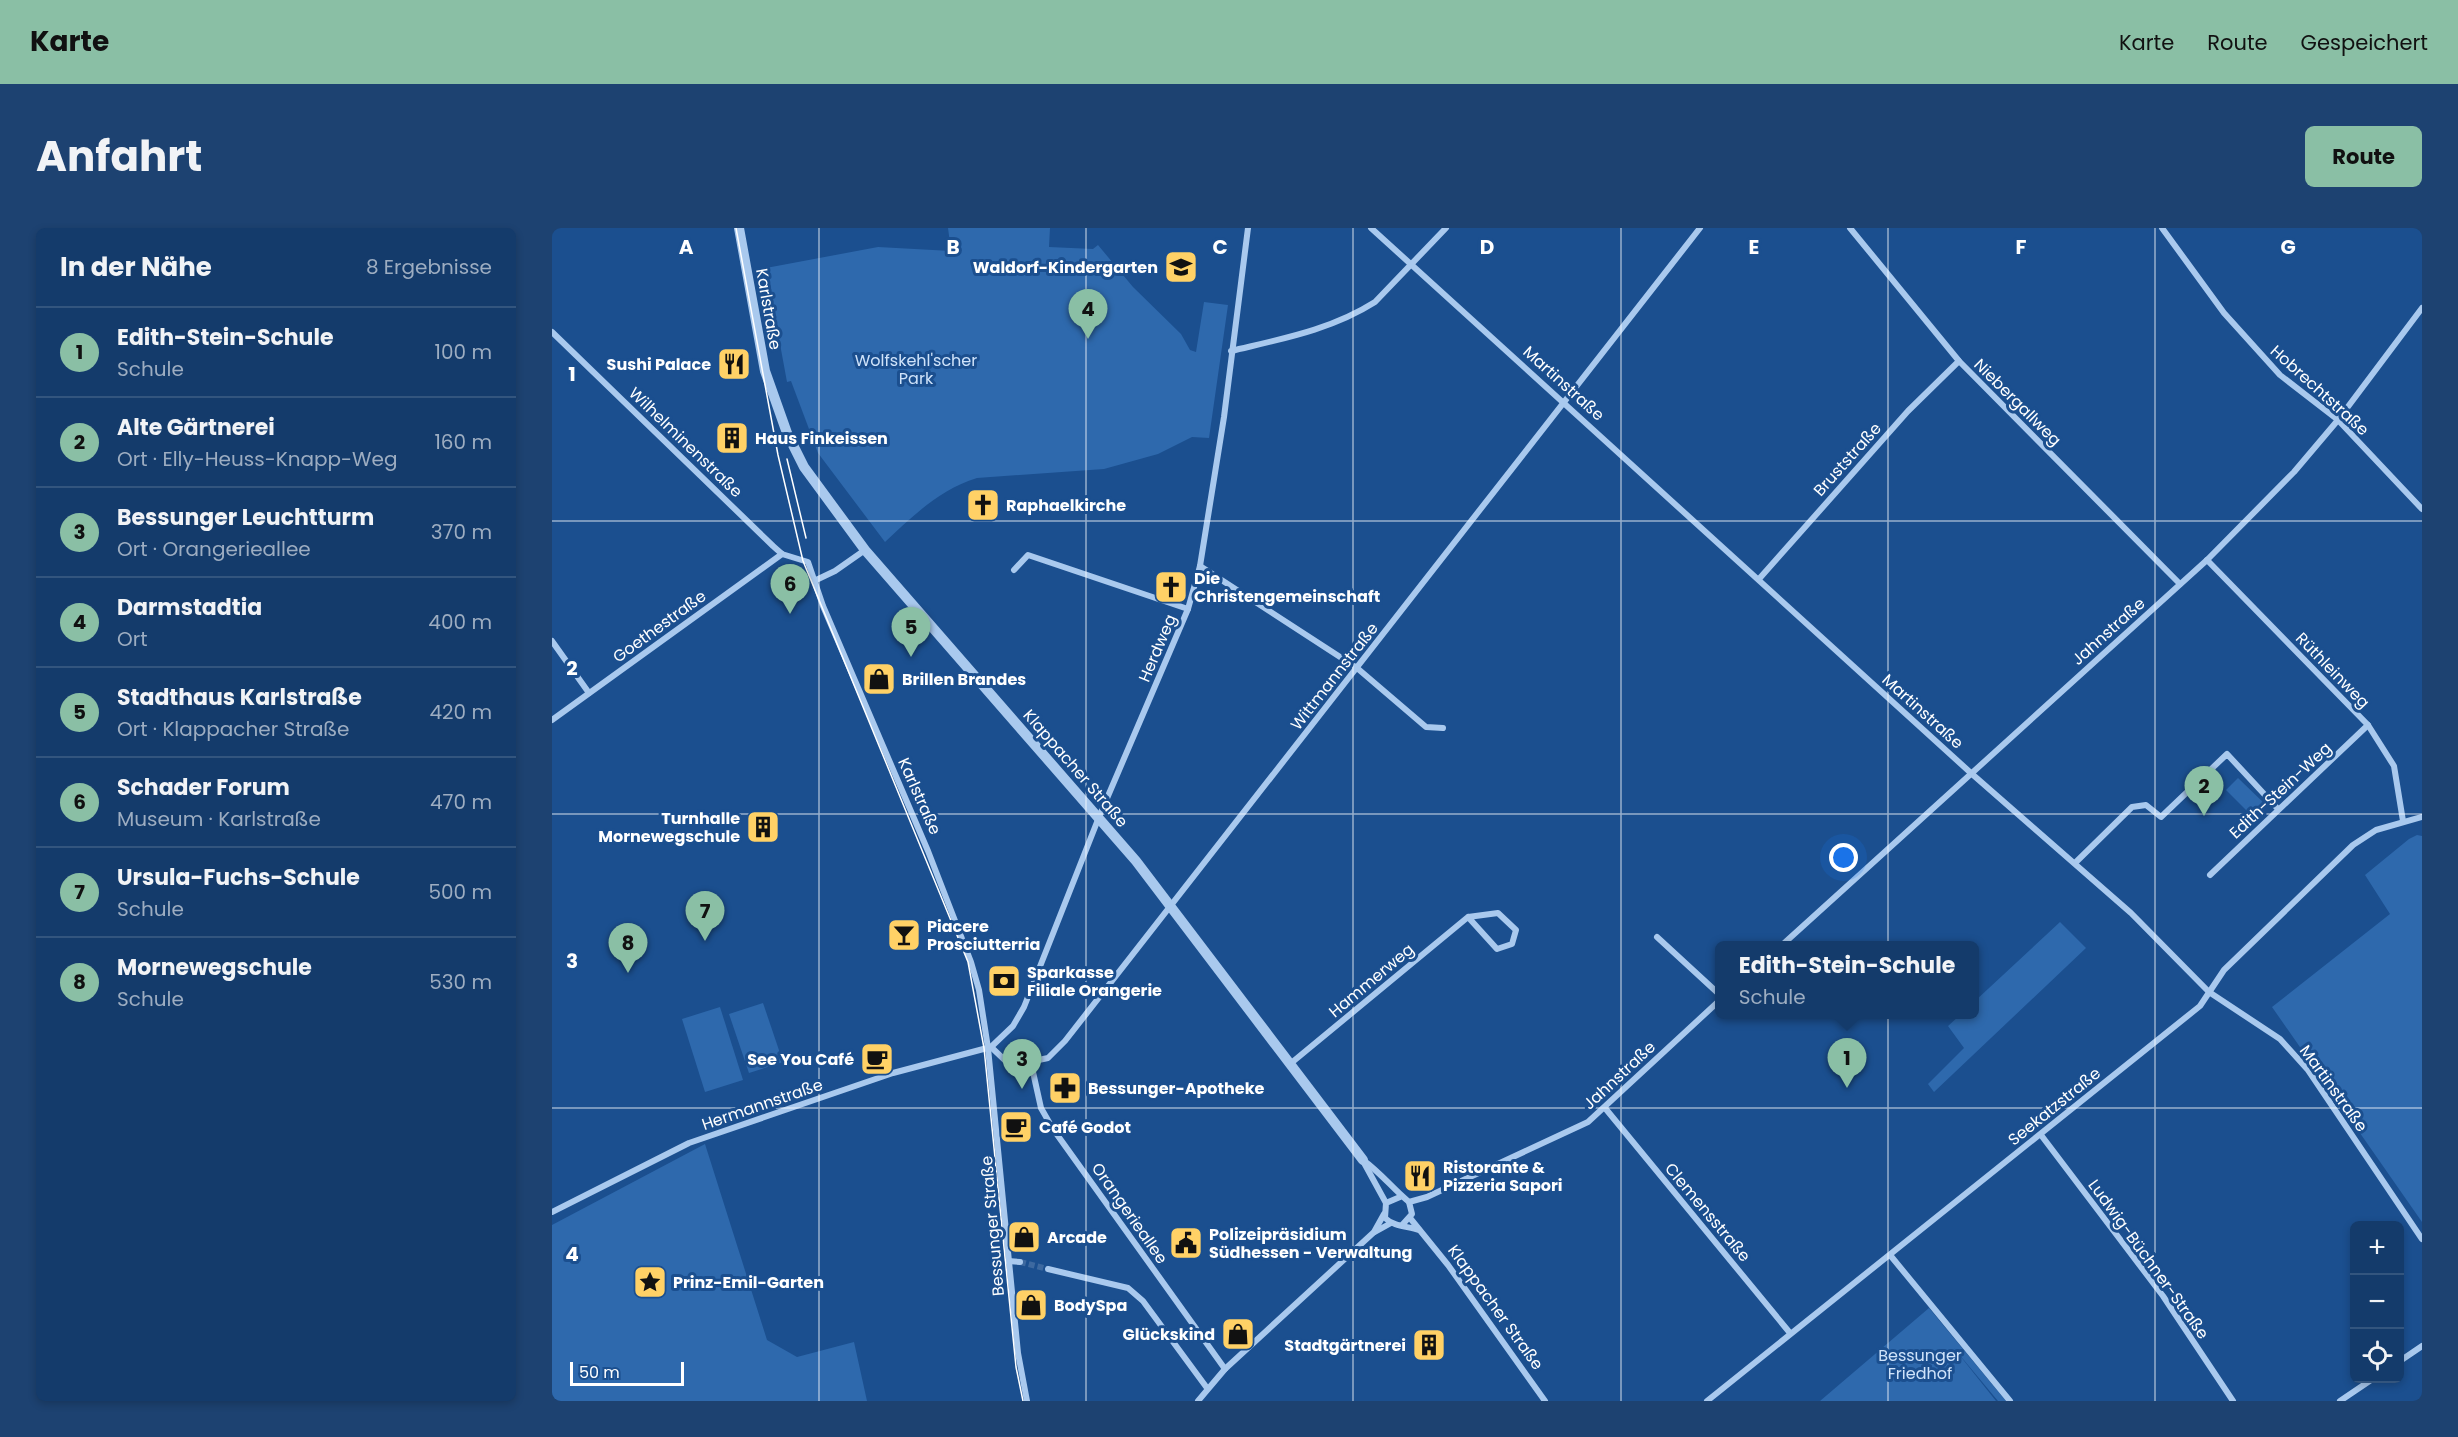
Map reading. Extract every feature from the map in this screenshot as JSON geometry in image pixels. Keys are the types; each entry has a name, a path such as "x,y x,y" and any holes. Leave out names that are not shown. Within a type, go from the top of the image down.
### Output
{"street":[{"name":"Karlstraße","path":"739,228 765,368 773,395"},
{"name":"Herdweg","path":"990,1047 1013,1026 1024,1007 1099,817 1188,609 1200,566 1224,417 1248,228"},
{"name":"Martinstraße","path":"1371,228 1566,402 1972,774 2149,929 2210,992 2280,1039 2308,1070 2422,1239"},
{"path":"1231,351 1311,333 1361,311 1376,302 1446,228"},
{"name":"Wittmannstraße","path":"1031,1064 1048,1058 1065,1041 1700,228"},
{"name":"Niebergallweg","path":"1850,228 1959,361 2180,584"},
{"name":"Hobrechtstraße","path":"2162,228 2224,313 2272,366 2338,420 2422,509"},
{"name":"Jahnstraße","path":"1785,941 2206,560 2294,472 2338,420 2422,308"},
{"name":"Wilhelminenstraße","path":"552,332 782,554 808,562"},
{"name":"Bruststraße","path":"1759,579 1908,411 1959,361"},
{"name":"Klappacher Straße","path":"773,395 804,467 865,550 1099,817 1172,906 1363,1161 1386,1203"},
{"path":"814,581 835,571 865,550"},
{"name":"Goethestraße","path":"552,720 782,554"},
{"path":"1014,570 1028,555 1188,609"},
{"name":"Rüthleinweg","path":"2206,560 2368,725 2394,766 2403,820"},
{"name":"Karlstraße","path":"808,562 928,851 971,962 990,1047"},
{"path":"1200,566 1357,669 1426,727 1443,728"},
{"path":"552,641 589,693"},
{"name":"Edith-Stein-Weg","path":"2210,874 2368,725"},
{"path":"2075,862 2132,807 2146,805 2161,817 2227,754 2277,809"},
{"name":"Seekatzstraße","path":"1707,1401 2200,1006 2224,970 2353,845 2376,830 2403,820 2422,817"},
{"path":"1498,913 1516,930 1512,944 1497,949 1468,917 1498,913"},
{"name":"Hammerweg","path":"1290,1064 1468,917"},
{"path":"1657,937 1715,991"},
{"name":"Jahnstraße","path":"1410,1206 1588,1122 1715,1004"},
{"path":"990,1047 1011,1066 1031,1064"},
{"name":"Hermannstraße","path":"552,1212 689,1143 893,1073 990,1047"},
{"name":"Bessunger Straße","path":"990,1047 1018,1360 1027,1401"},
{"name":"Orangerieallee","path":"1031,1064 1041,1108 1053,1130 1225,1369"},
{"name":"Clemensstraße","path":"1605,1108 1790,1333"},
{"name":"Ludwig-Büchner-Straße","path":"2040,1135 2163,1296 2233,1401"},
{"name":"Klappacher Straße","path":"1363,1161 1384,1175 1400,1197 1410,1206"},
{"path":"1373,1233 1384,1214 1386,1203 1400,1197"},
{"path":"1402,1224 1410,1218 1410,1206"},
{"path":"1384,1214 1391,1223"},
{"name":"Klappacher Straße","path":"1410,1218 1423,1232 1545,1401"},
{"path":"1198,1401 1225,1369 1373,1233 1391,1223 1402,1224 1423,1232"},
{"path":"1890,1255 2010,1401"},
{"path":"1008,1261 1020,1262"},
{"path":"1048,1269 1128,1288 1143,1301 1207,1388"},
{"path":"2404,1358 2422,1346"},
{"path":"2340,1401 2367,1383"}],"green space":[{"name":"Wolfskehl'scher Park","path":"948,228 1050,228 1049,247 1093,249 1098,245 1133,287 1181,334 1190,350 1196,352 1204,302 1228,305 1209,438 1192,437 1158,454 1104,469 977,478 939,496 885,542 818,453 791,381 787,382 766,268 878,247 951,251"},
{"path":"2238,778 2267,806 2254,818 2226,790"},
{"path":"2417,835 2422,836 2422,1222 2272,1007 2390,914 2365,875"},
{"path":"2060,922 2086,948 1934,1092 1928,1084 1964,1048 1948,1026 1956,1019 1979,1019 1979,997"},
{"path":"763,1003 783,1062 749,1073 729,1014"},
{"path":"720,1007 743,1080 705,1092 682,1019"},
{"name":"Prinz-Emil-Garten","path":"705,1144 767,1340 797,1357 854,1342 867,1401 552,1401 552,1225"},
{"name":"Bessunger Friedhof","path":"1929,1308 2006,1401 1998,1401 1953,1347 1996,1401 1820,1401"}],"tunnel":[{"path":"1020,1262 1048,1269"}],"tram line":[{"path":"736,228 778,455 803,561 968,962 984,1048 1016,1367 1023,1401"},
{"path":"787,459 806,538"}],"place":[{"name":"Waldorf-Kindergarten","path":"1181,267"},
{"name":"Darmstadtia","path":"1088,339"},
{"name":"Sushi Palace","path":"734,364"},
{"name":"Haus Finkeissen","path":"732,438"},
{"name":"Raphaelkirche","path":"983,505"},
{"name":"Die Christengemeinschaft","path":"1171,587"},
{"name":"Schader Forum","path":"790,614"},
{"name":"Stadthaus Karlstraße","path":"911,657"},
{"name":"Brillen Brandes","path":"879,679"},
{"name":"Alte Gärtnerei","path":"2204,816"},
{"name":"Turnhalle Mornewegschule","path":"763,827"},
{"name":"Piacere Prosciutterria","path":"904,935"},
{"name":"Ursula-Fuchs-Schule","path":"705,941"},
{"name":"Mornewegschule","path":"628,973"},
{"name":"Sparkasse Filiale Orangerie","path":"1004,981"},
{"name":"See You Café","path":"877,1059"},
{"name":"Bessunger-Apotheke","path":"1065,1088"},
{"name":"Edith-Stein-Schule","path":"1847,1088"},
{"name":"Bessunger Leuchtturm","path":"1022,1089"},
{"name":"Café Godot","path":"1016,1127"},
{"name":"Ristorante & Pizzeria Sapori","path":"1420,1176"},
{"name":"Arcade","path":"1024,1237"},
{"name":"Polizeipräsidium Südhessen - Verwaltung","path":"1186,1243"},
{"name":"Prinz-Emil-Garten","path":"650,1282"},
{"name":"BodySpa","path":"1031,1305"},
{"name":"Glückskind","path":"1238,1334"},
{"name":"Stadtgärtnerei","path":"1429,1345"}]}
